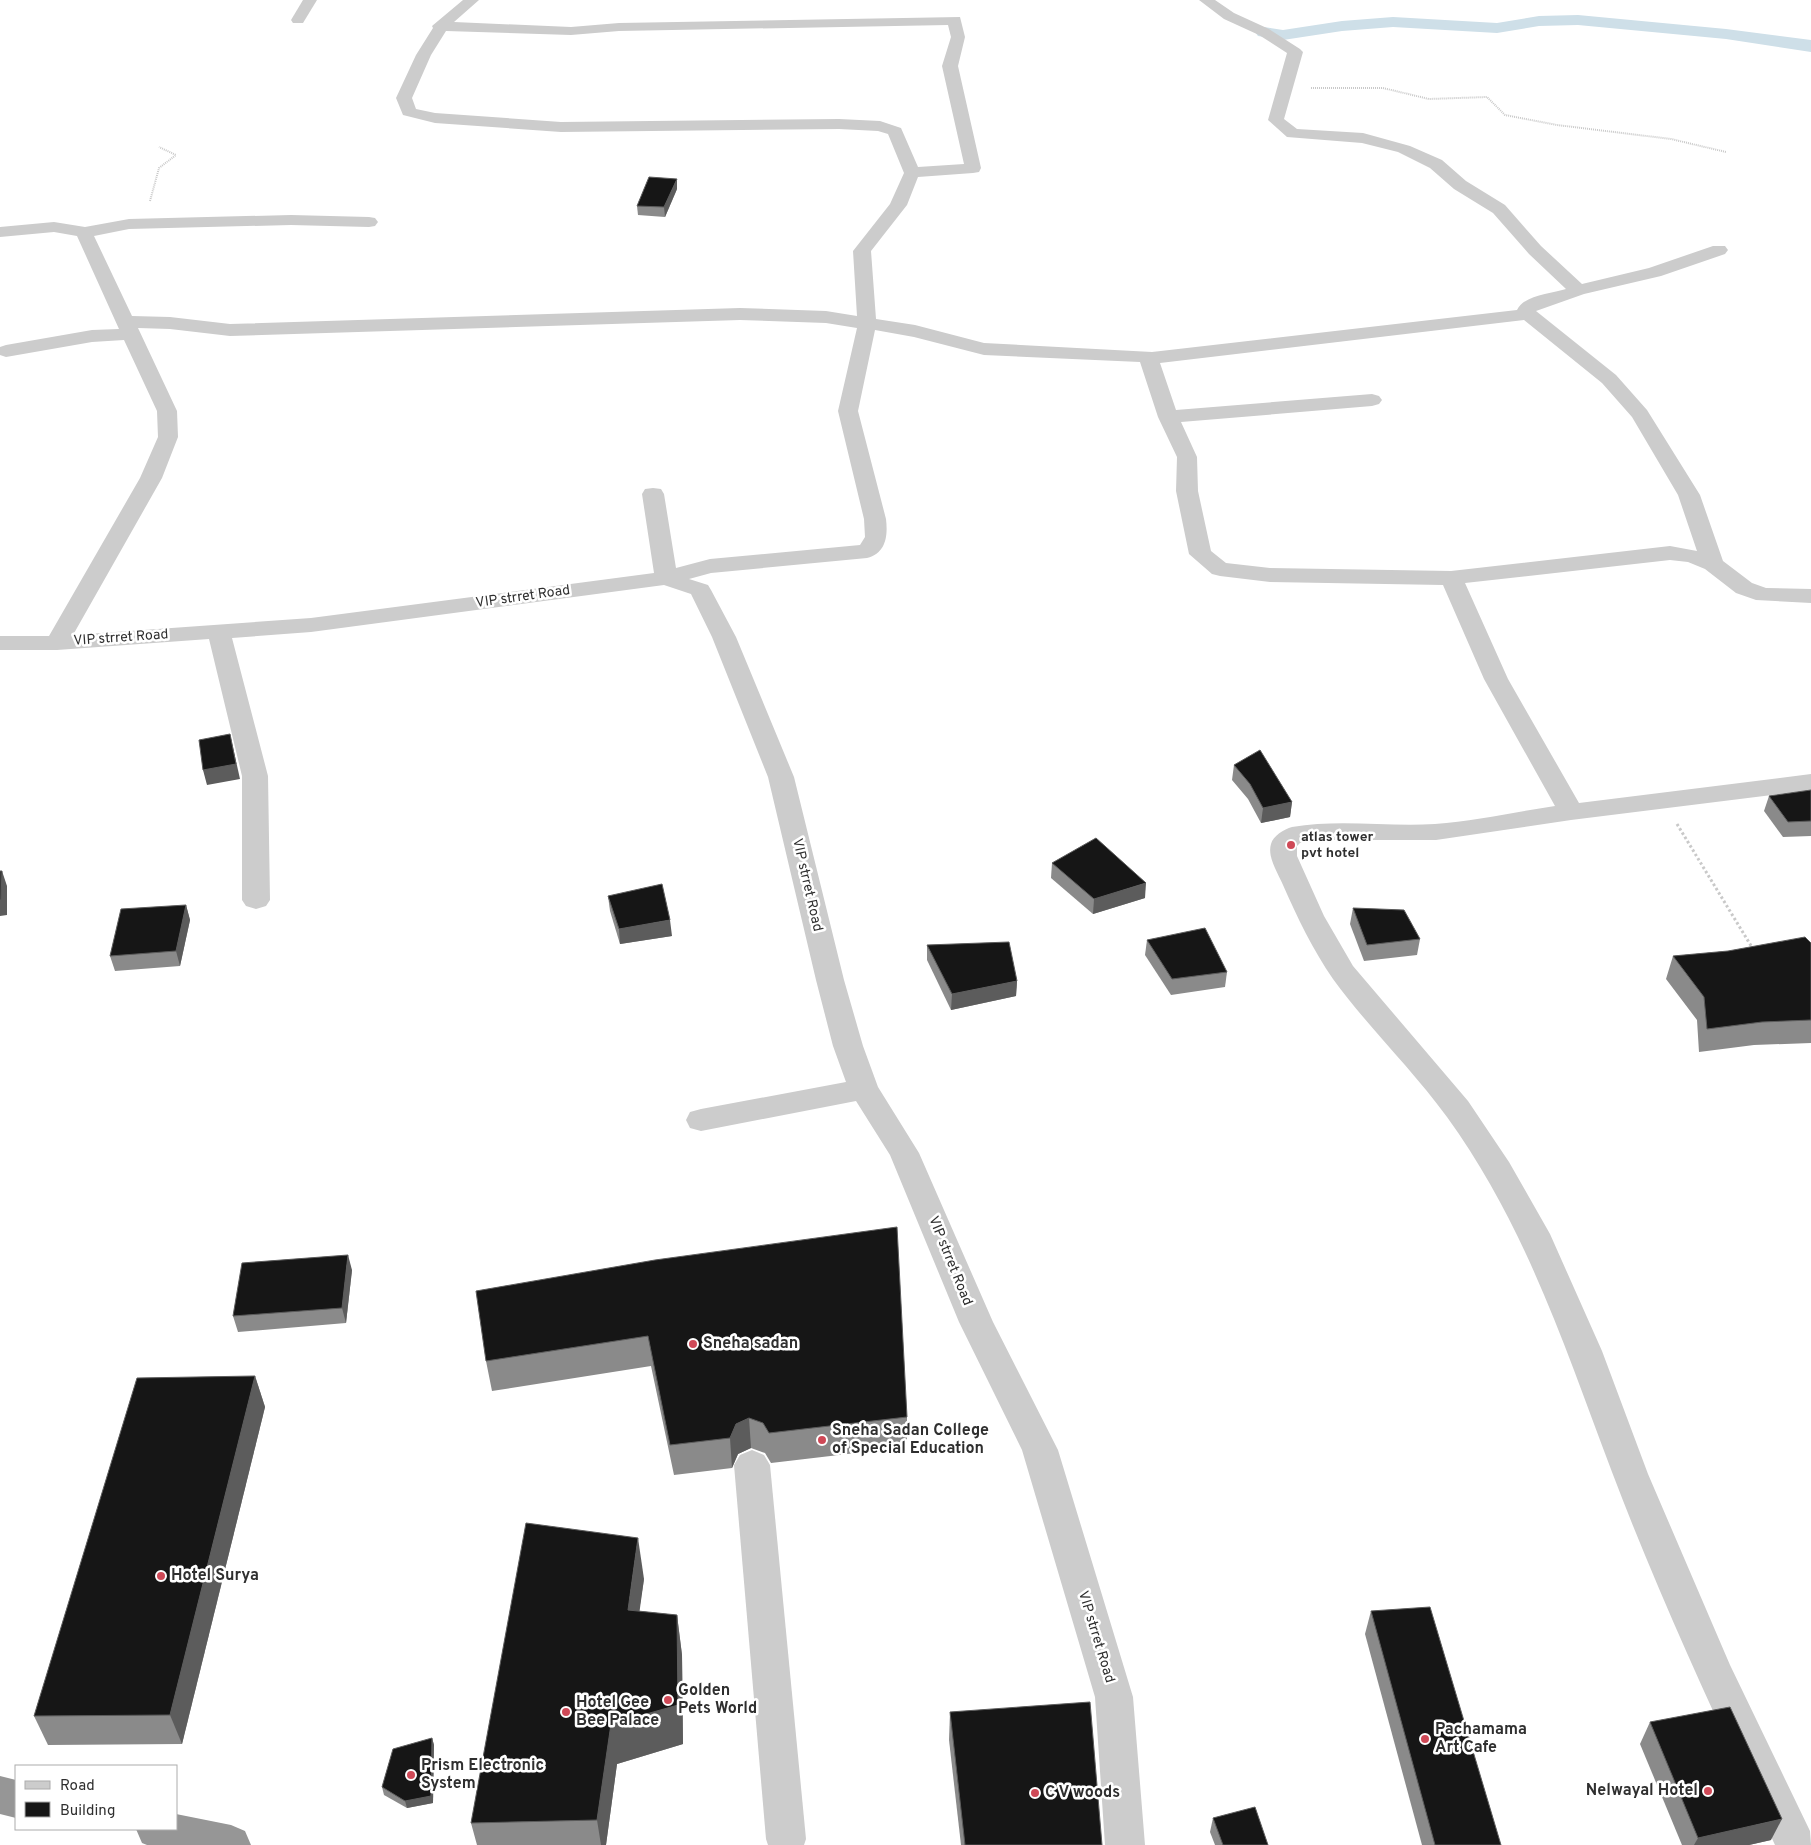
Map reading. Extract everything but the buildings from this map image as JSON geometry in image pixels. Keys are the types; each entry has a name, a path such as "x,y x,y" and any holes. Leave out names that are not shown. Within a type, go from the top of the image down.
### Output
{"highway":[{"path":"0,1795 15,1799"},
{"path":"161,1830 231,1845"}],"street":[{"path":"298,20 310,0"},
{"path":"472,0 440,26 404,98 409,112 434,118 561,126 880,126 895,131 912,174 898,205 862,251 867,325 848,411 875,519 877,535 875,543 867,551 710,566 666,578 653,494"},
{"path":"1206,0 1229,16 1264,32 1295,52 1276,120 1293,134 1363,138 1404,149 1436,164 1460,185 1499,209 1535,250 1578,290"},
{"path":"440,26 571,31 618,27 956,20 958,37 950,66 973,168 912,174"},
{"path":"84,234 130,224 291,220 369,222"},
{"path":"0,232 63,227 74,228 84,234 130,328 167,411 168,437 151,478 56,643"},
{"path":"1712,564 1689,494 1640,414 1609,379 1528,314 1526,309 1531,305 1569,295 1578,290 1655,272 1719,250"},
{"path":"6,351 130,328 170,323 230,330 740,314 826,317 867,325 916,331 984,349 1145,356 1149,358 1528,314"},
{"path":"1149,358 1168,417 1187,457 1187,491 1200,554 1220,569 1270,575 1451,578 1670,553 1692,556 1712,564 1744,588 1764,595 1811,596"},
{"path":"1168,417 1372,400"},
{"name":"VIP strret Road","path":"0,643 56,643 311,625 666,578 700,590 724,637 781,777 830,980 848,1046 864,1090 904,1153 976,1322 1040,1450 1114,1697 1125,1845"},
{"path":"1451,578 1496,679 1571,812"},
{"path":"219,631 255,776 256,900"},
{"path":"1796,1845 1710,1663 1630,1474 1585,1351 1534,1234 1498,1170 1457,1109 1343,972 1310,916 1284,856 1284,844 1293,835 1331,832 1436,832 1571,812 1811,782"},
{"path":"701,1120 864,1090"},
{"path":"752,1465 786,1839"}],"path":[{"path":"1310,88 1383,88 1428,99 1487,97 1505,114 1557,125 1671,139 1726,152"},
{"path":"130,224 149,210 159,168 176,155 159,147"},
{"path":"1663,801 1756,954"}],"waterway":[{"path":"1264,32 1283,35 1342,26 1393,22 1497,28 1539,21 1578,20 1726,34 1811,46"}],"place":[{"name":"atlas tower pvt hotel","path":"1291,845"},
{"name":"Sneha sadan","path":"693,1344"},
{"name":"Sneha Sadan College of Special Education","path":"822,1440"},
{"name":"Hotel Surya","path":"161,1576"},
{"name":"Golden Pets World","path":"668,1700"},
{"name":"Hotel Gee Bee Palace","path":"566,1712"},
{"name":"Pachamama Art Cafe","path":"1425,1739"},
{"name":"Prism Electronic System","path":"411,1775"},
{"name":"Nelwayal Hotel","path":"1708,1791"},
{"name":"C V woods","path":"1035,1793"}]}
